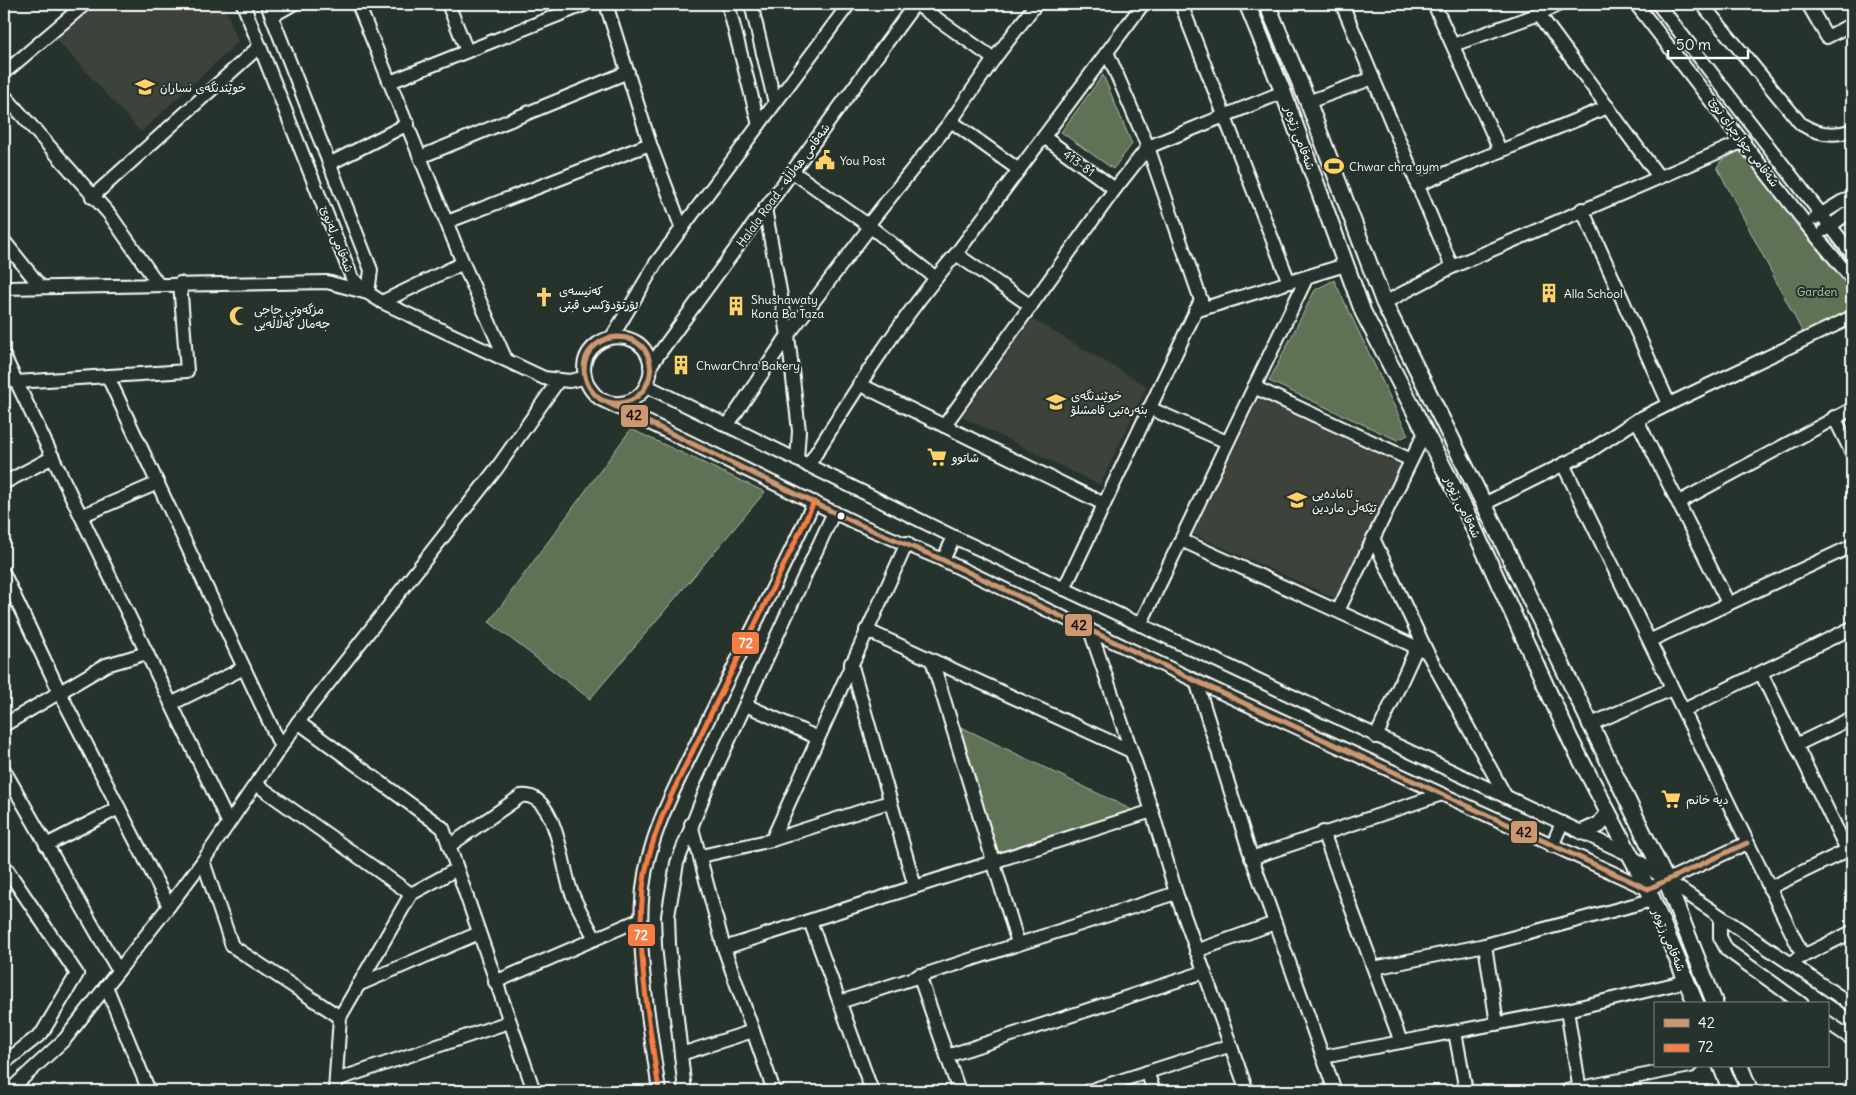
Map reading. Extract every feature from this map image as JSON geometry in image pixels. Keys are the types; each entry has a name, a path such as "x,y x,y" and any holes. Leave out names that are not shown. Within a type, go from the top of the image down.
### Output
{"main road":[{"name":"شەقامی زێوەر","path":"1247,4 1283,92 1363,312 1464,506 1571,741 1650,894 1695,1002"},
{"name":"شەقامی زێوەر","path":"1268,4 1308,102 1384,304 1484,504 1589,725 1666,880 1714,1002"},
{"path":"1583,832 1599,825 1608,814"},
{"path":"1722,1068 1731,1091"},
{"path":"1741,1068 1750,1091"}],"street":[{"path":"4,73 85,4"},
{"name":"شەقامی لەنوێ","path":"243,4 352,278 368,292"},
{"name":"شەقامی لەنوێ","path":"267,4 371,270 368,292"},
{"path":"272,16 293,4"},
{"path":"358,4 463,263 506,360"},
{"path":"448,4 467,51"},
{"path":"390,82 586,4"},
{"path":"606,4 650,144 682,229"},
{"path":"728,4 759,125"},
{"path":"751,4 776,103"},
{"path":"612,338 644,281 849,4"},
{"path":"915,4 994,59"},
{"name":"Halala Road - شەقامی هەڵاڵە","path":"650,366 915,4"},
{"path":"727,426 788,335 869,226 951,121 994,59 1036,4"},
{"path":"808,466 859,384 936,278 1143,4"},
{"path":"1181,4 1289,282"},
{"path":"1342,4 1452,267"},
{"path":"1434,4 1500,150"},
{"path":"1453,45 1539,14 1560,4"},
{"name":"شەقامی چوارچرای نوێ","path":"1636,4 1744,141 1806,224 1852,280"},
{"name":"شەقامی چوارچرای نوێ","path":"1658,4 1852,254"},
{"path":"1808,4 1827,37 1852,24"},
{"path":"1708,5 1801,124 1814,132 1826,134 1852,130"},
{"path":"1539,14 1659,176"},
{"path":"92,197 260,46"},
{"path":"1064,589 1200,307 1148,148 1107,52"},
{"path":"420,157 628,72"},
{"path":"1308,102 1373,78"},
{"path":"944,426 1115,189 1148,148 1283,92"},
{"path":"4,95 92,197 110,215 158,284"},
{"path":"1417,185 1608,107"},
{"path":"951,121 1019,170"},
{"path":"331,164 408,124"},
{"path":"299,144 319,134"},
{"name":"413-81","path":"1044,136 1115,189"},
{"path":"1384,304 1452,267 1582,209 1744,141"},
{"path":"447,222 650,144"},
{"path":"793,172 869,226 936,278"},
{"path":"1806,224 1840,202 1852,198"},
{"path":"765,208 788,335 799,432 796,460"},
{"path":"1582,209 1669,404"},
{"path":"1818,237 1830,225 1852,210"},
{"path":"4,241 40,286"},
{"path":"956,254 1031,306"},
{"path":"382,302 463,263"},
{"path":"1200,307 1345,265"},
{"path":"1140,625 1307,277"},
{"path":"4,288 180,283 327,282 368,292 382,302 533,373 558,381 584,378"},
{"path":"16,382 187,371 180,283"},
{"path":"1484,504 1590,451 1637,420 1852,317"},
{"path":"600,400 608,403 626,404 640,396 647,386 650,366 648,357 637,344 629,339 612,338 603,340 590,352 584,369 584,378 588,387 600,400 834,512 907,543 1196,681 1442,794 1650,894"},
{"path":"4,356 228,822"},
{"path":"108,377 281,747"},
{"path":"9,1091 65,1040 169,906 203,862 228,822 298,722 497,468 558,381"},
{"path":"859,384 1104,504"},
{"path":"647,386 954,537 1628,854 1788,963 1850,1002"},
{"path":"1254,387 1411,460"},
{"path":"1150,408 1227,442"},
{"path":"1679,502 1852,409"},
{"path":"1834,417 1852,454"},
{"path":"1637,420 1728,603"},
{"path":"1338,611 1425,432"},
{"path":"4,483 53,457"},
{"path":"1564,464 1626,596 1651,640 1672,689 1684,710 1803,956"},
{"path":"81,516 158,483"},
{"path":"659,1091 645,987 641,920 643,886 651,850 662,817 724,686 784,569 814,502"},
{"path":"685,1091 669,945 668,916 676,864 691,824 834,512"},
{"path":"943,560 954,537"},
{"path":"1374,538 1422,649 1506,797"},
{"path":"1181,540 1422,649"},
{"path":"772,840 907,543"},
{"path":"1651,640 1852,546"},
{"path":"4,574 60,693 169,906"},
{"path":"1684,710 1852,628"},
{"path":"866,630 1131,752"},
{"path":"1090,630 1152,811 1176,893 1229,1046 1247,1091"},
{"path":"1376,737 1422,649"},
{"path":"4,725 106,666 147,653"},
{"path":"932,660 1018,943"},
{"path":"852,662 889,802 915,887"},
{"path":"171,704 244,668"},
{"path":"1761,673 1850,849 1769,888"},
{"path":"1196,681 1251,858 1335,1091"},
{"path":"1589,725 1672,689"},
{"path":"746,705 818,738"},
{"path":"1796,745 1852,718"},
{"path":"298,722 443,828 534,1091"},
{"path":"4,770 118,970"},
{"path":"256,784 411,894"},
{"path":"1251,858 1323,832 1442,794"},
{"path":"449,846 521,796 528,795 537,799 548,812 555,827 571,892 595,939"},
{"path":"701,856 772,840 889,802"},
{"path":"46,845 119,808"},
{"path":"724,948 1152,811"},
{"path":"1552,846 1562,823"},
{"path":"691,824 724,948 774,1091"},
{"path":"1323,832 1401,1042"},
{"path":"1374,968 1485,946 1650,894 1666,880 1747,843"},
{"path":"203,862 232,946 340,1017"},
{"path":"4,865 77,974 42,1033 4,1063"},
{"path":"457,869 411,894 340,1017 335,1086 509,1022"},
{"path":"840,1002 1176,893"},
{"path":"1720,917 1720,937 1727,950 1799,1002"},
{"path":"495,982 641,920"},
{"path":"810,921 872,1091"},
{"path":"1196,951 1275,923"},
{"path":"1788,963 1852,932"},
{"path":"358,985 479,933"},
{"path":"1485,946 1498,1024"},
{"path":"947,1056 1204,972"},
{"path":"919,976 959,1091"},
{"path":"1323,1057 1567,1010 1687,981"},
{"path":"106,986 143,1089"},
{"path":"1567,1010 1580,1090"},
{"path":"1828,1023 1852,1039"},
{"path":"681,1054 753,1031"},
{"path":"1455,1032 1466,1091"},
{"path":"1088,1091 1229,1046"},
{"path":"1566,1091 1580,1090 1681,1068"},
{"path":"1147,1072 1154,1091"}],"shaded area":[{"name":"خوێندنگەی نساران","path":"95,4 224,4 238,42 141,132 57,40"},
{"name":"خوێندنگەی بنەرەتیی قامشلۆ","path":"1032,319 1147,386 1100,485 962,417"},
{"name":"ئامادەیی تێکەڵی ماردین","path":"1259,398 1400,465 1337,599 1193,534"}],"green space":[{"path":"1103,75 1132,144 1113,169 1061,132"},
{"name":"Garden","path":"1746,147 1852,286 1852,309 1803,333 1717,167 1721,161"},
{"path":"1334,280 1408,435 1397,440 1269,381 1315,290"},
{"path":"631,429 765,492 590,699 489,622"},
{"path":"957,725 1132,810 999,853"}],"transit line":[{"name":"42","path":"600,399 617,403 631,400 642,392 648,381 650,368 648,355 640,345 626,338 615,337 604,340 597,344 586,357 584,364 586,379 589,387 600,399 858,524 943,560 1196,681 1648,889 1747,843"},
{"name":"72","path":"659,1091 648,1016 641,939 641,914 646,867 658,827 675,787 814,502"}],"place":[{"name":"خوێندنگەی نساران","path":"145,87"},
{"name":"You Post","path":"825,160"},
{"name":"Chwar chra gym","path":"1334,166"},
{"name":"Alla School","path":"1549,293"},
{"name":"کەنیسەی ئۆرتۆدۆکسی قبتی","path":"544,297"},
{"name":"Shushawaty Kona Ba Taza","path":"736,306"},
{"name":"مزگەوتی حاجی جەمال گەڵاڵەیی","path":"239,316"},
{"name":"ChwarChra Bakery","path":"681,365"},
{"name":"خوێندنگەی بنەرەتیی قامشلۆ","path":"1056,402"},
{"name":"شاتوو","path":"937,457"},
{"name":"ئامادەیی تێکەڵی ماردین","path":"1297,500"},
{"name":"دیە خانم","path":"1671,799"}]}
